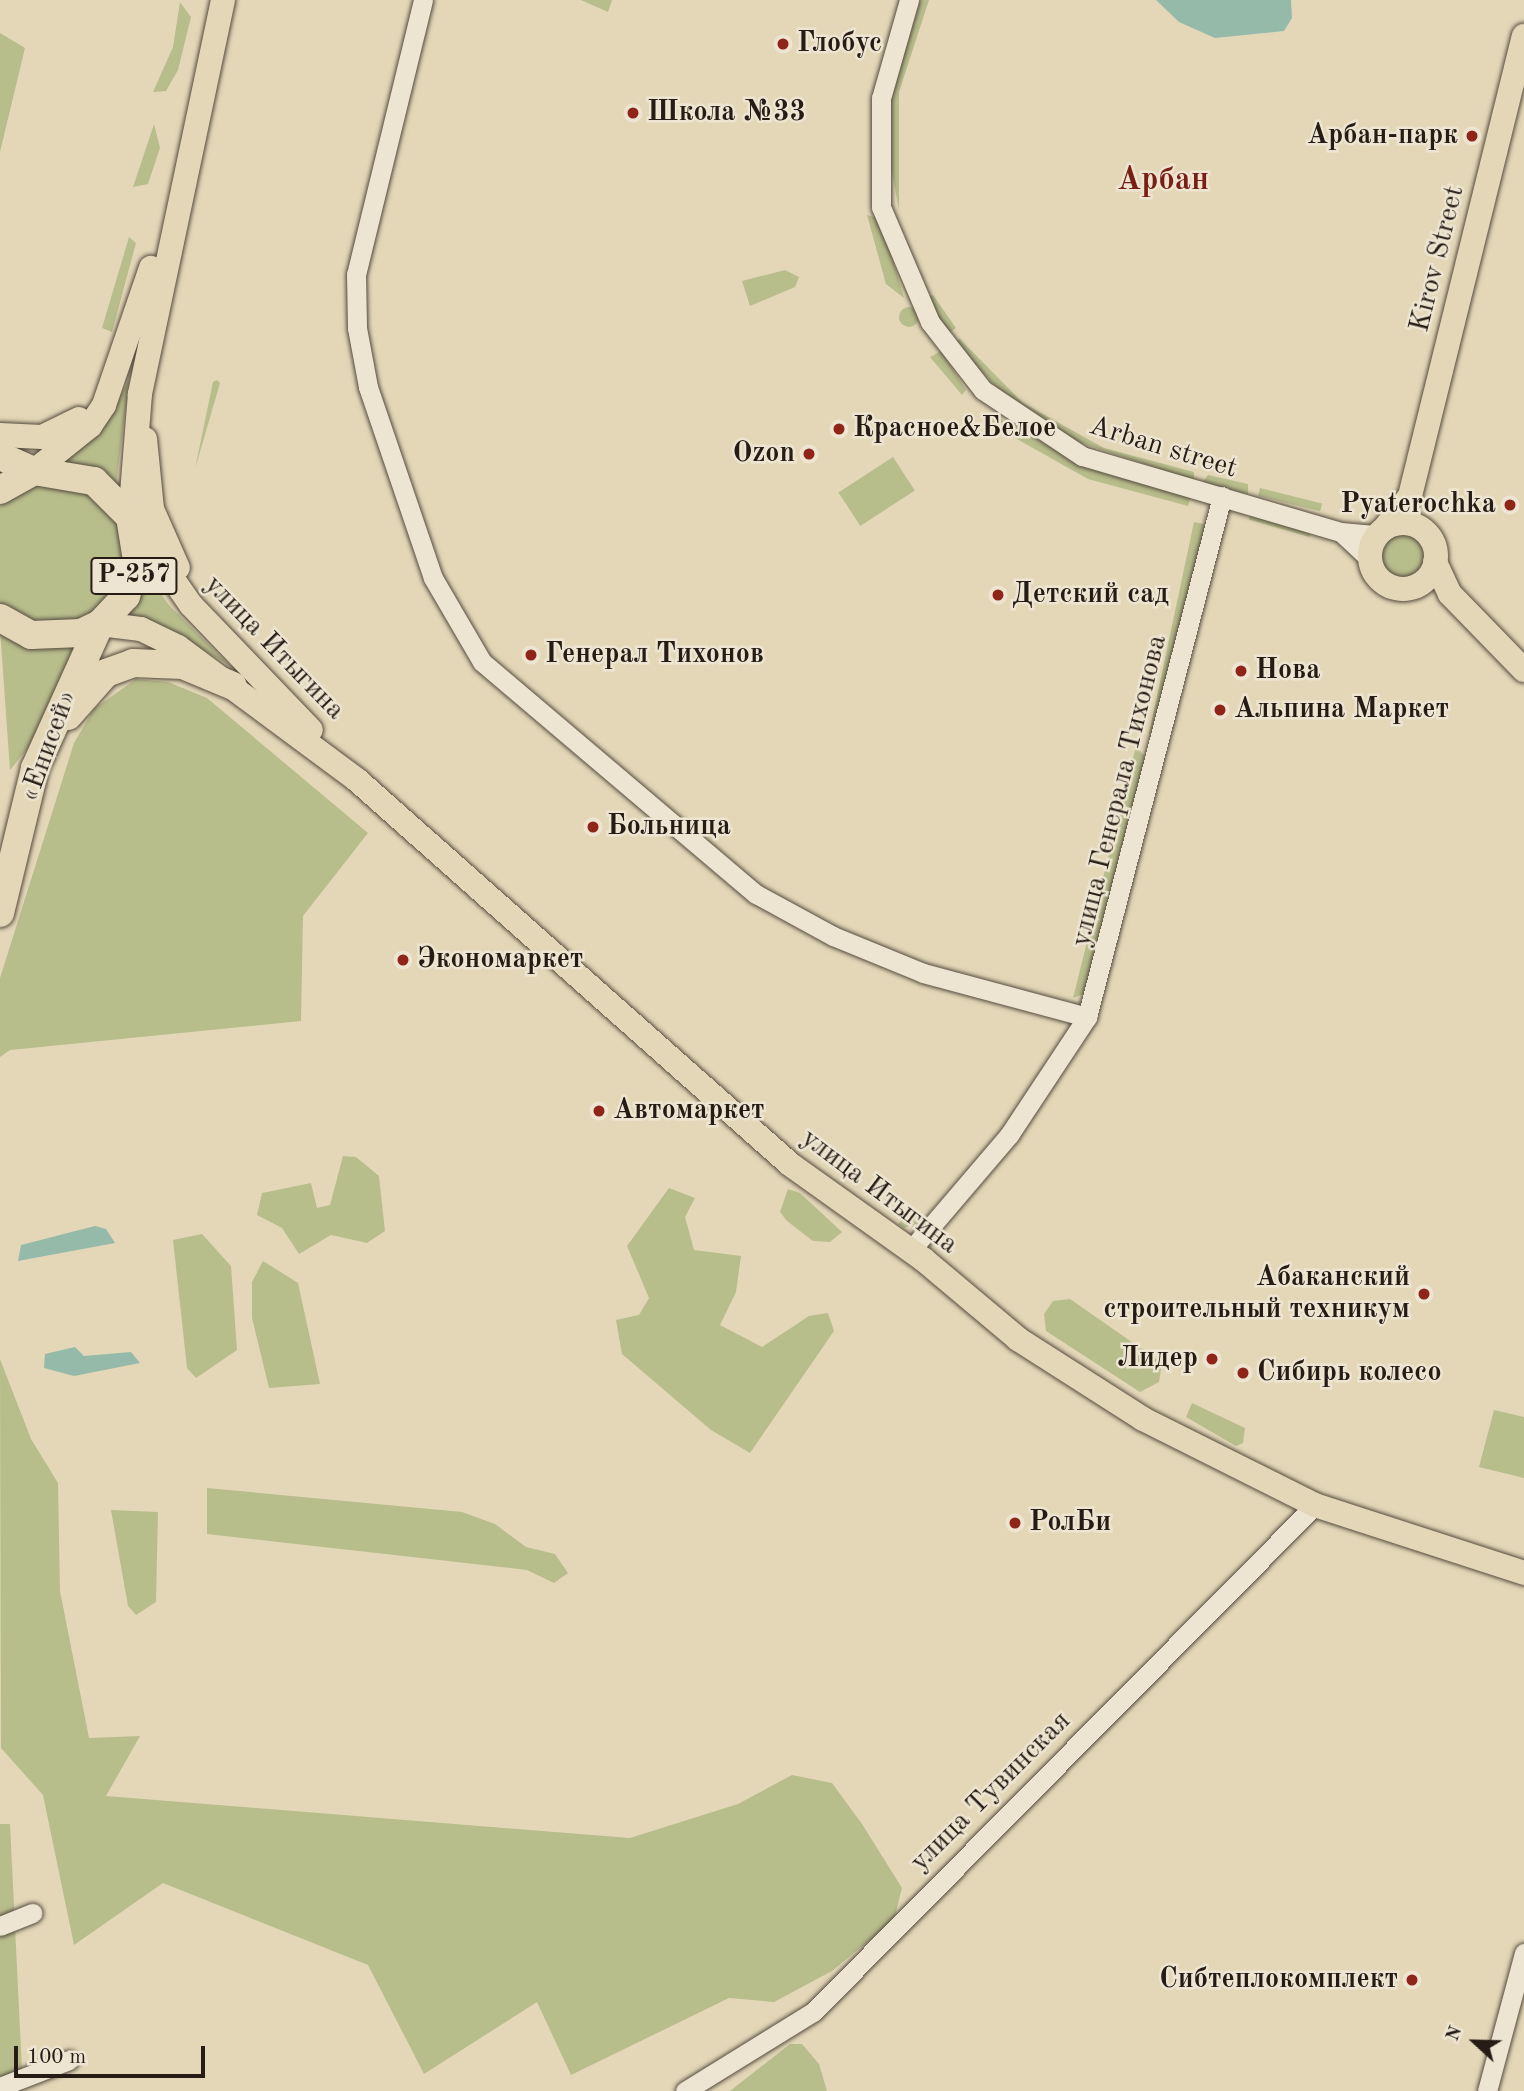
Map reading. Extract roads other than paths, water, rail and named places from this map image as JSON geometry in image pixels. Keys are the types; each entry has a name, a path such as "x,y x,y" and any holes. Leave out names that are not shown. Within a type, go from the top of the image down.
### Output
{"highway":[{"name":"Р-257","path":"0,456 34,471 94,481 130,517"},
{"path":"0,490 34,471"},
{"name":"«Енисей»","path":"0,913 35,768 100,624 134,579 136,541 130,517"},
{"name":"Р-257","path":"0,618 31,635 56,638 100,624"},
{"path":"35,768 80,696 106,673 155,661 239,674"}],"main road":[{"path":"34,471 90,426 104,405 135,321 223,0"},
{"path":"130,517 131,450 223,0"},
{"name":"Kirov Street","path":"1410,496 1524,36"},
{"path":"0,435 42,437 71,427 99,391 135,321"},
{"path":"152,340 145,457 152,509 164,545 239,674"},
{"path":"1410,496 1418,527 1432,542 1435,562 1450,594 1524,670"},
{"path":"1377,540 1410,496"},
{"name":"улица Итыгина","path":"130,517 159,567 239,674 791,1165 910,1251 1018,1339 1143,1419 1315,1504 1524,1573"},
{"path":"1377,540 1418,527"},
{"path":"1377,540 1390,586 1417,586 1450,594"},
{"path":"1417,586 1435,562"},
{"name":"улица Итыгина","path":"100,624 141,629 239,674"}],"street":[{"path":"423,0 356,274 357,328 368,387 433,578 482,662 757,894 833,936 923,973 1087,1017"},
{"name":"Arban street","path":"909,0 881,98 881,208 930,322 983,390 1029,426 1082,456 1341,532 1377,540"},
{"name":"улица Генерала Тихонова","path":"910,1251 1009,1135 1087,1017 1222,496"},
{"name":"улица Тувинская","path":"685,2091 813,2012 1315,1504"},
{"path":"0,1926 33,1913"},
{"path":"1487,2091 1524,1953"},
{"path":"0,2087 69,2060"}],"place":[{"name":"Глобус","path":"783,44"},
{"name":"Школа №33","path":"633,113"},
{"name":"Арбан-парк","path":"1472,136"},
{"name":"Красное&Белое","path":"839,429"},
{"name":"Ozon","path":"809,454"},
{"name":"Pyaterochka","path":"1510,505"},
{"name":"Детский сад","path":"998,595"},
{"name":"Генерал Тихонов","path":"531,655"},
{"name":"Нова","path":"1241,671"},
{"name":"Альпина Маркет","path":"1220,710"},
{"name":"Больница","path":"593,827"},
{"name":"Экономаркет","path":"403,960"},
{"name":"Автомаркет","path":"599,1111"},
{"name":"Абаканский строительный техникум","path":"1424,1294"},
{"name":"Лидер","path":"1212,1359"},
{"name":"Сибирь колесо","path":"1243,1373"},
{"name":"РолБи","path":"1015,1523"},
{"name":"Сибтеплокомплект","path":"1412,1980"}],"district":[{"name":"Арбан","path":"1163,181"}]}
